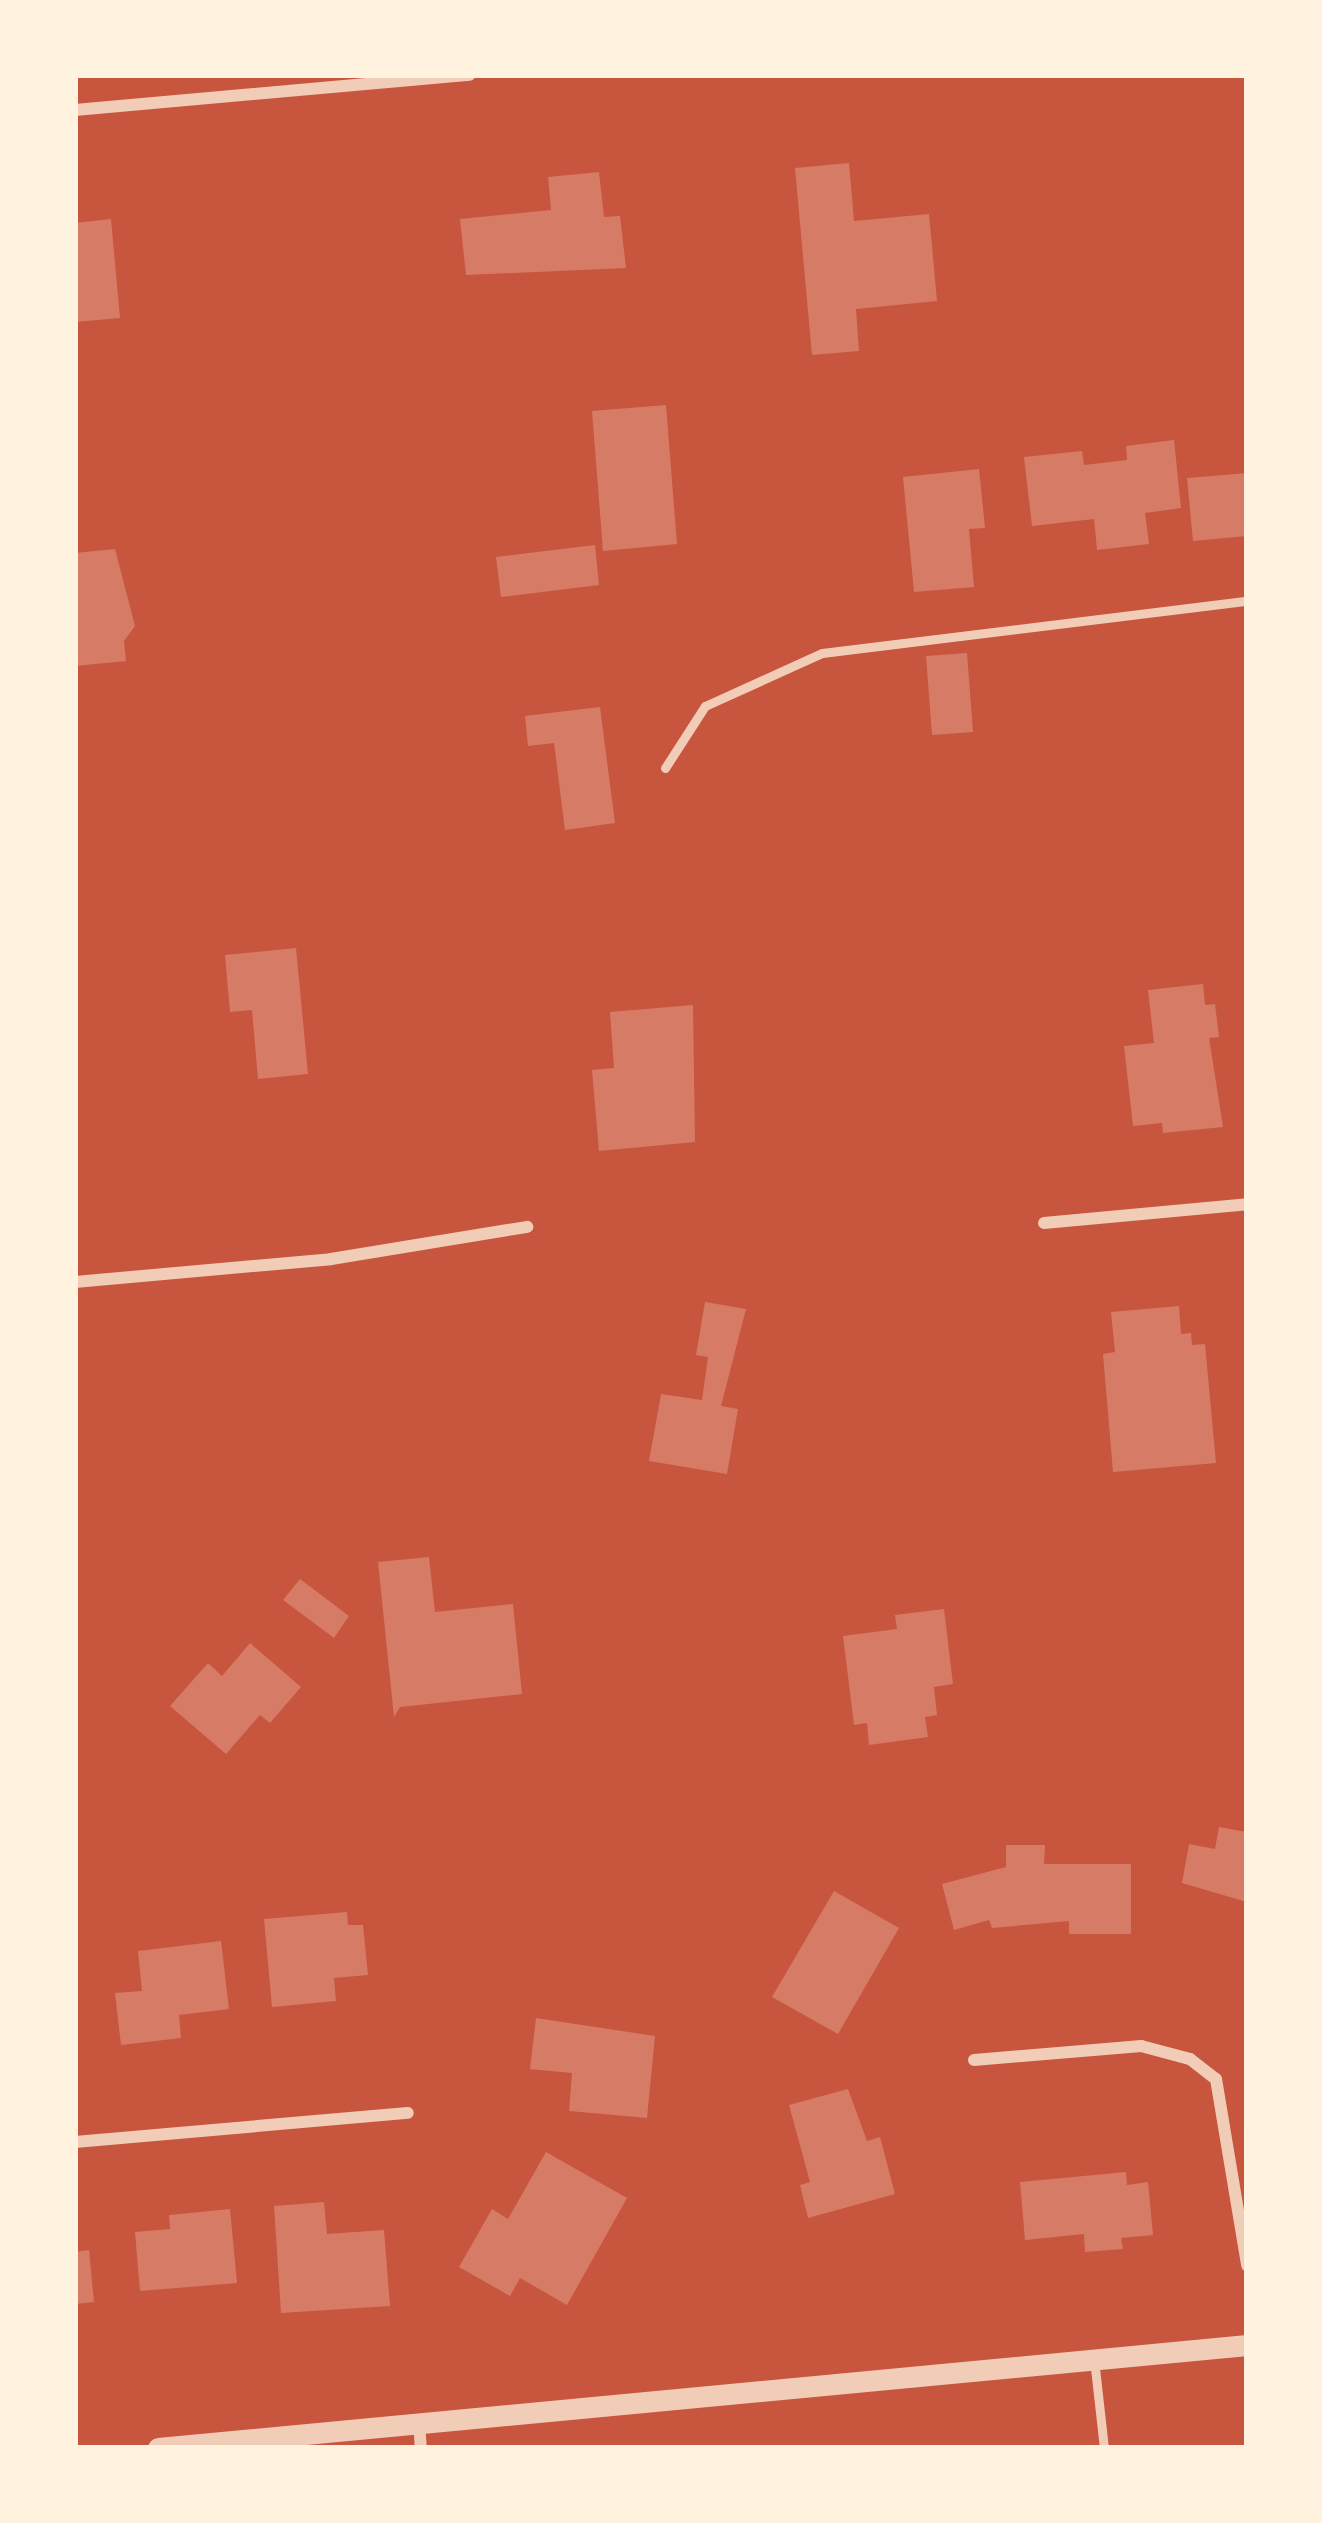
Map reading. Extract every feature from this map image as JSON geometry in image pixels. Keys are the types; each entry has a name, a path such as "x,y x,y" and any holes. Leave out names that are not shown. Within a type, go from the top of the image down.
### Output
{"street":[{"path":"75,110 469,75"},
{"path":"1044,1223 1247,1204"},
{"path":"75,1282 331,1258 527,1227"},
{"path":"974,2060 1141,2045 1203,2069 1216,2079 1247,2265"},
{"path":"75,2142 408,2113"},
{"path":"158,2448 1247,2345"},
{"path":"419,2422 421,2448"}],"lane":[{"path":"665,768 705,706 767,671 822,653 1247,601"},
{"path":"1094,2359 1104,2448"}],"building":[{"path":"849,163 854,221 929,214 937,301 856,309 859,351 812,355 795,168"},
{"path":"599,172 604,217 620,216 626,268 466,275 460,219 551,210 548,177"},
{"path":"111,219 120,318 75,322 75,223"},
{"path":"666,405 677,544 603,551 592,411"},
{"path":"1174,440 1181,508 1145,513 1149,544 1097,550 1094,519 1032,526 1024,457 1082,451 1084,465 1127,460 1126,446"},
{"path":"979,469 985,528 969,529 974,587 914,592 903,477"},
{"path":"1247,473 1247,536 1193,541 1187,478"},
{"path":"595,545 599,585 501,597 496,557"},
{"path":"115,549 135,626 124,641 126,661 75,666 75,553"},
{"path":"967,653 973,732 932,735 926,656"},
{"path":"600,707 615,823 565,830 554,743 528,746 525,716"},
{"path":"296,948 308,1074 258,1079 252,1010 230,1012 225,955"},
{"path":"1203,984 1205,1005 1215,1004 1219,1037 1209,1038 1223,1127 1163,1133 1162,1123 1133,1126 1124,1046 1154,1043 1148,990"},
{"path":"693,1005 695,1142 599,1151 592,1070 614,1068 610,1012"},
{"path":"705,1302 746,1309 721,1406 738,1409 727,1474 649,1461 661,1394 702,1400 708,1357 696,1355"},
{"path":"1179,1306 1181,1334 1191,1333 1192,1345 1205,1344 1216,1463 1113,1472 1103,1354 1115,1352 1111,1312"},
{"path":"429,1557 435,1612 513,1604 522,1694 400,1707 394,1717 378,1562"},
{"path":"300,1579 349,1616 334,1638 283,1600"},
{"path":"944,1609 953,1684 934,1687 937,1715 925,1717 928,1737 869,1745 867,1723 854,1725 843,1636 897,1629 895,1615"},
{"path":"250,1643 301,1687 270,1723 260,1715 226,1754 170,1706 208,1663 222,1676"},
{"path":"1219,1827 1247,1832 1247,1902 1182,1883 1189,1844 1215,1849"},
{"path":"1006,1845 1045,1845 1044,1864 1131,1864 1131,1934 1069,1934 1069,1921 992,1928 989,1920 954,1930 942,1884 1006,1867"},
{"path":"834,1891 899,1928 838,2034 772,1997"},
{"path":"347,1912 348,1925 363,1925 368,1975 334,1978 336,2001 272,2007 264,1919"},
{"path":"221,1941 229,2009 179,2015 181,2038 121,2045 115,1993 142,1991 138,1951"},
{"path":"536,2018 655,2036 647,2118 569,2111 572,2073 530,2069"},
{"path":"848,2089 867,2141 880,2137 895,2194 808,2218 800,2185 810,2182 789,2105"},
{"path":"546,2152 627,2198 567,2305 520,2278 510,2296 459,2267 492,2209 508,2219"},
{"path":"1126,2172 1127,2185 1148,2182 1153,2235 1121,2238 1123,2249 1085,2252 1084,2234 1025,2240 1020,2182"},
{"path":"324,2202 327,2234 384,2230 390,2306 281,2313 274,2206"},
{"path":"230,2209 237,2283 140,2291 135,2232 170,2229 169,2215"},
{"path":"89,2250 94,2302 75,2304 75,2252"}]}
